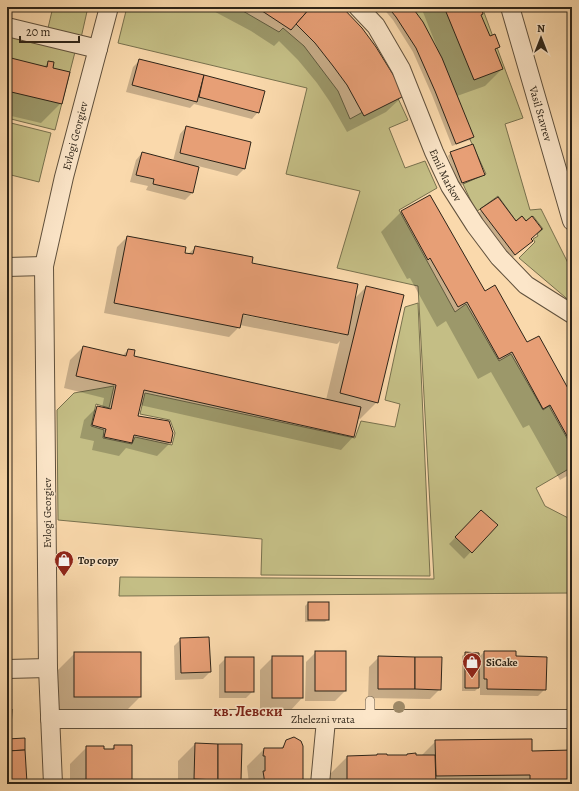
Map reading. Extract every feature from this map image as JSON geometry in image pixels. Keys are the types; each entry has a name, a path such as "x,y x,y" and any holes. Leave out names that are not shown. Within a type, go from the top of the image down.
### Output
{"street":[{"name":"Evlogi Georgiev","path":"53,784 48,668 44,266 64,178 108,7"},
{"name":"Emil Markov","path":"358,7 376,26 401,69 434,152 450,186 475,225 498,257 526,285 572,314"},
{"name":"Vasil Stavrev","path":"510,7 572,221"},
{"path":"7,27 98,49"},
{"path":"7,267 44,266"},
{"path":"7,669 48,668"},
{"name":"Zhelezni vrata","path":"50,719 572,719"},
{"path":"320,784 326,720"}],"lane":[{"path":"370,701 370,720"}],"shaded area":[{"path":"34,7 88,7 81,38 48,28 52,11"},
{"path":"127,7 236,7 279,32 283,28 304,46 338,91 350,119 396,94 408,120 389,128 405,168 425,161 437,188 399,210 455,312 466,304 499,361 511,354 543,410 549,406 572,447 572,467 536,488 545,506 572,520 572,593 119,596 120,577 434,579 418,286 337,268 360,191 286,174 307,88 118,43"},
{"path":"406,7 482,7 523,118 505,124 530,210 541,209 572,271 572,303 519,258 535,242 533,239 538,236 537,234 543,229 533,216 526,221 522,216 516,221 498,196 476,212 463,184 486,174 415,21"},
{"path":"7,36 75,52 55,130 7,118"},
{"path":"7,122 51,133 39,182 7,174"},
{"path":"418,303 430,576 261,575 262,539 58,520 57,410 74,393 114,386 109,408 96,404 91,426 104,430 103,438 132,444 135,437 172,445 175,433 170,420 140,414 145,393 355,438 361,421 395,427 400,404 385,400 405,307"}],"building":[{"path":"256,7 311,7 291,30"},
{"path":"311,7 342,7 362,28 376,47 397,81 404,96 364,116 347,85 333,66 315,43 296,24"},
{"path":"388,7 412,7 423,22 442,58 474,137 456,144 416,48"},
{"path":"444,7 481,7 483,14 481,15 490,36 495,34 500,47 495,49 503,69 474,80"},
{"path":"7,57 47,67 48,61 54,62 53,68 70,72 62,104 7,91"},
{"path":"139,59 204,75 197,102 132,85"},
{"path":"204,75 265,91 259,113 199,97"},
{"path":"186,126 251,142 245,169 180,153"},
{"path":"473,144 485,175 462,183 450,152"},
{"path":"142,152 199,167 193,193 153,184 154,179 136,175"},
{"path":"430,195 485,291 495,285 527,342 539,336 570,392 572,392 572,445 550,405 543,409 512,352 499,359 467,302 458,307 430,258 428,260 401,211"},
{"path":"498,197 516,221 522,216 526,221 532,216 542,229 531,239 533,241 515,255 480,209"},
{"path":"127,236 186,247 185,253 193,254 195,246 253,257 252,263 358,284 348,335 243,314 240,328 114,303"},
{"path":"366,286 404,295 378,403 340,393"},
{"path":"83,346 126,356 128,349 135,350 134,356 361,407 354,437 144,390 138,416 169,421 173,433 171,443 134,435 132,443 104,437 106,429 92,425 97,406 111,409 116,385 76,376"},
{"path":"7,393 9,393 10,422 7,422"},
{"path":"7,422 10,422 10,469 7,469"},
{"path":"481,510 498,525 472,553 455,537"},
{"path":"308,602 329,602 329,620 308,620"},
{"path":"209,637 211,672 181,673 180,638"},
{"path":"315,651 346,651 346,691 315,691"},
{"path":"484,651 516,651 516,656 547,657 546,690 487,689 487,679 484,679"},
{"path":"74,652 141,652 141,697 74,697"},
{"name":"SiCake","path":"465,652 479,653 479,688 465,688"},
{"path":"272,656 303,656 303,698 272,698"},
{"path":"378,656 415,657 415,689 378,689"},
{"path":"225,657 254,657 254,692 225,692"},
{"path":"415,657 442,657 441,690 415,689"},
{"path":"7,709 12,709 11,730 7,730"},
{"path":"294,737 301,741 303,746 303,784 265,784 263,771 265,771 265,756 263,756 264,748 283,748 286,740"},
{"path":"25,738 25,750 7,751 7,739"},
{"path":"532,739 532,751 572,750 572,784 530,784 530,775 436,776 435,740"},
{"path":"195,743 218,744 218,780 194,779"},
{"path":"218,744 242,744 241,780 218,780"},
{"path":"114,745 132,745 132,784 86,784 86,746 104,746 104,749 114,749"},
{"path":"25,750 27,783 7,784 7,751"},
{"path":"416,753 416,755 435,755 436,784 347,784 347,756 377,754 407,755"},
{"path":"218,780 226,780 226,784 218,784"}],"place":[{"name":"Top copy","path":"64,577"},
{"name":"SiCake","path":"472,679"}],"district":[{"name":"кв. Левски","path":"248,711"}]}
